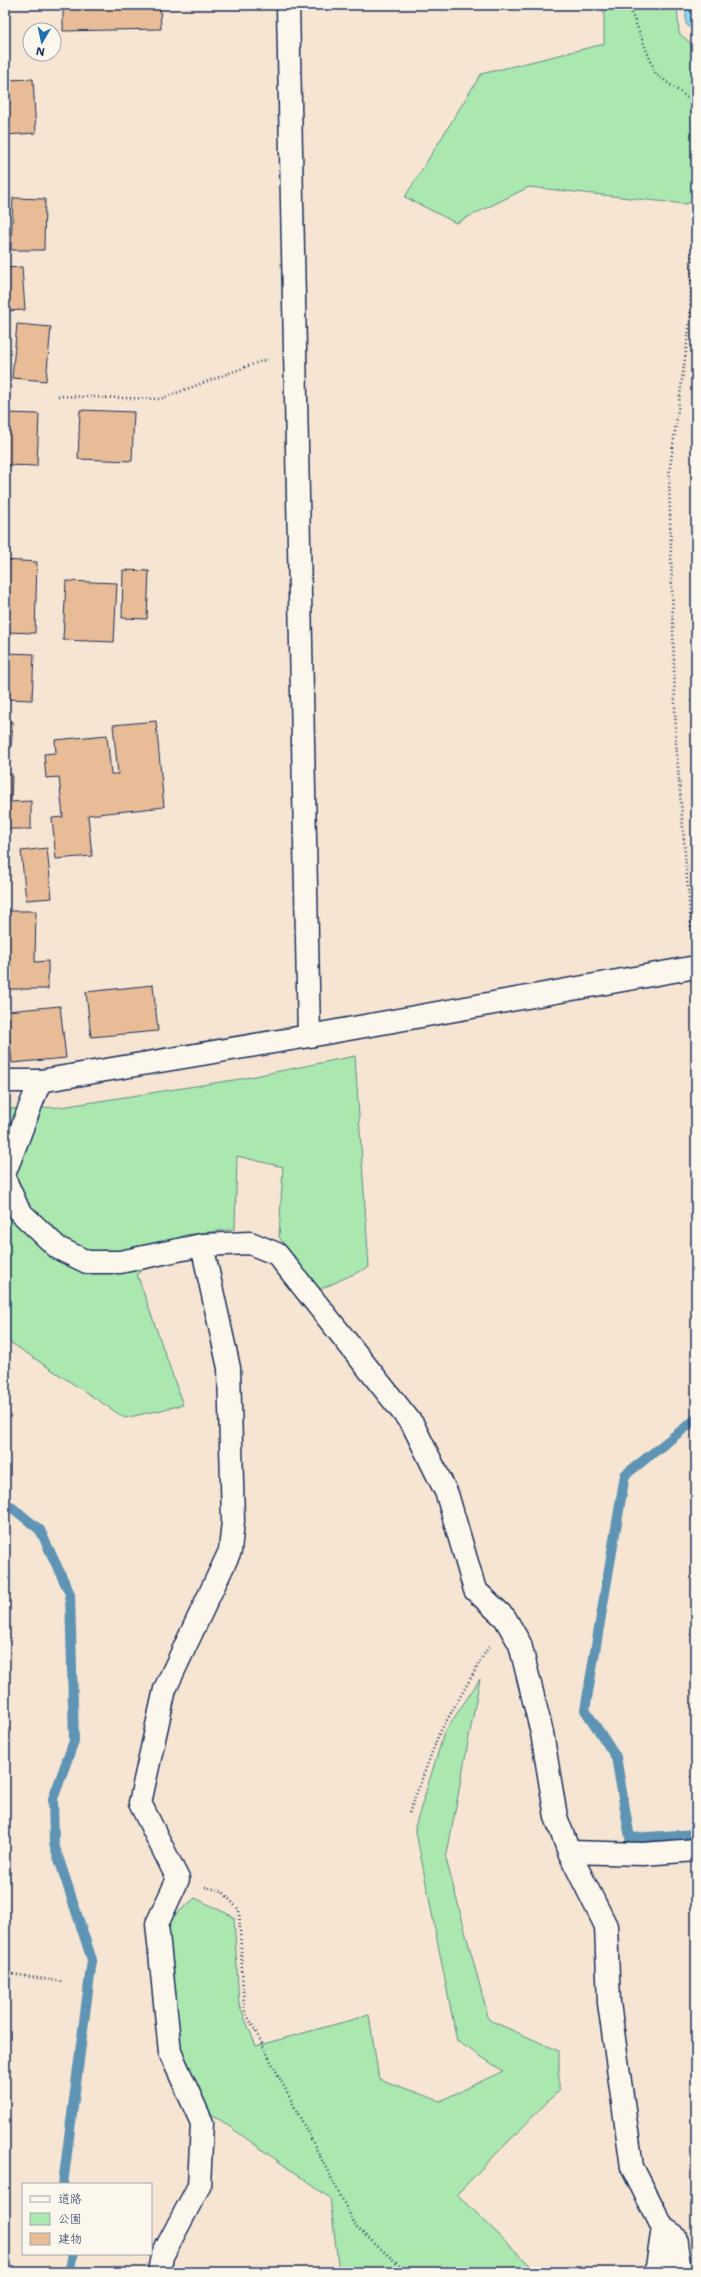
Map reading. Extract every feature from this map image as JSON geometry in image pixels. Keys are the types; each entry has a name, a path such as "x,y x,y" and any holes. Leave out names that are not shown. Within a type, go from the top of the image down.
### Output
{"street":[{"path":"288,5 309,1036"},
{"path":"5,1081 40,1081 309,1036 695,967"},
{"path":"5,1172 40,1081"},
{"path":"5,1180 19,1211 58,1248 86,1262 120,1262 202,1245 250,1243 277,1254 413,1425 447,1494 475,1590 505,1618 520,1644 542,1733 556,1817 569,1852 606,1926 609,2004 632,2167 663,2228 675,2236 680,2272"},
{"path":"159,2272 162,2256 199,2186 202,2123 170,2052 157,1924 178,1880 140,1803 165,1688 230,1551 233,1521 229,1368 202,1245"},
{"path":"569,1852 643,1854 696,1850"},
{"path":"654,2272 657,2267 663,2228"}],"path":[{"path":"630,5 630,9 656,74 696,104"},
{"path":"695,967 676,743 669,475 690,322 696,134"},
{"path":"58,396 160,399 295,349"},
{"path":"410,1813 439,1734 505,1618"},
{"path":"178,1880 222,1892 239,1910 244,2008 357,2228 407,2272"},
{"path":"5,1973 64,1982"}],"green space":[{"path":"604,5 677,5 679,33 696,48 696,201 685,204 529,187 456,223 405,197 481,74 604,44"},
{"path":"355,1056 369,1267 317,1291 279,1237 283,1167 237,1156 235,1229 184,1235 137,1274 183,1405 125,1418 5,1339 5,1109 61,1107 240,1079"},
{"path":"480,1679 446,1859 489,2020 559,2051 559,2090 457,2194 537,2272 339,2272 330,2198 202,2107 179,2049 167,1922 195,1898 234,1917 239,2004 256,2046 369,2015 379,2079 440,2101 503,2071 457,2041 415,1827 444,1733"}],"water":[{"path":"686,5 696,5 696,33 686,24"}],"building":[{"path":"63,5 160,5 161,29 63,31"},
{"path":"33,79 36,133 5,135 5,80"},
{"path":"5,187 7,187 5,258"},
{"path":"13,198 45,199 44,250 11,250"},
{"path":"22,267 25,310 5,311 5,268"},
{"path":"17,324 51,327 46,381 12,378"},
{"path":"80,410 134,412 132,461 78,459"},
{"path":"5,413 39,414 37,466 5,465"},
{"path":"5,560 37,562 35,633 5,632"},
{"path":"123,570 149,571 147,619 122,618"},
{"path":"66,581 117,583 114,642 63,640"},
{"path":"6,653 34,654 32,700 5,699"},
{"path":"5,721 13,722 11,748 5,748"},
{"path":"156,721 164,807 88,815 92,856 56,859 52,818 63,817 59,777 46,778 44,754 56,753 55,740 107,735 111,774 118,774 113,725"},
{"path":"5,774 12,774 11,802 31,801 31,829 5,829"},
{"path":"47,848 52,898 26,900 21,851"},
{"path":"5,911 36,911 35,962 48,961 48,989 6,989"},
{"path":"153,985 158,1031 91,1037 86,992"},
{"path":"60,1006 66,1058 12,1063 7,1011"}],"waterway":[{"path":"696,1419 625,1475 585,1710 616,1757 630,1838 696,1834"},
{"path":"5,1502 40,1530 70,1594 74,1741 53,1799 54,1844 92,1960 63,2183"},
{"path":"69,2272 73,2255"}]}
